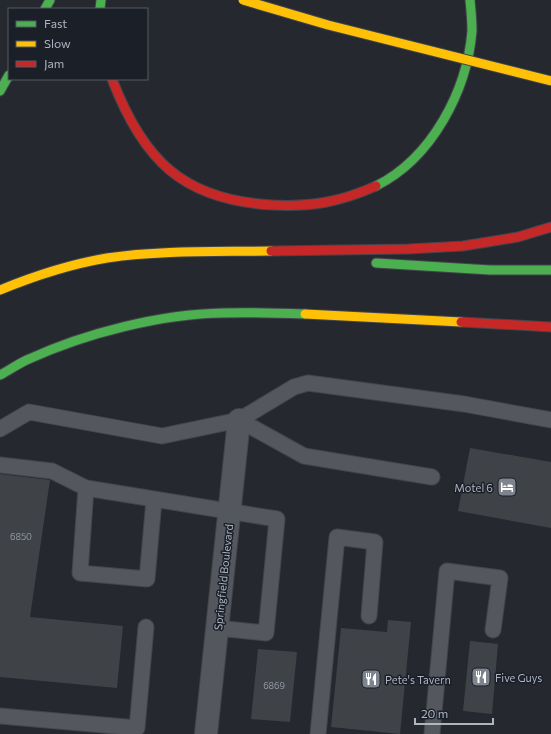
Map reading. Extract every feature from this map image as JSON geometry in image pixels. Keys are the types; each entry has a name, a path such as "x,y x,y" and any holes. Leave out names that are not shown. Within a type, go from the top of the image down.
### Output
{"main road":[{"path":"243,0 328,25 551,82"},
{"path":"112,80 116,92 134,128 156,158 181,179 205,192 229,200 294,205 329,202 366,191 391,178 416,156 437,131 452,103 463,72 471,35 470,0"},
{"path":"0,91 8,77"},
{"path":"0,290 27,279 98,260 174,253 408,249 463,246 518,237 551,227"},
{"path":"227,252 322,259"},
{"path":"369,263 490,270 551,270"},
{"path":"0,375 28,360 72,341 119,328 179,317 222,313 297,314 551,327"}],"street":[{"name":"Springfield Boulevard","path":"206,734 239,420"}],"lane":[{"path":"0,429 30,412 162,436 239,420 294,387 308,383 464,404 551,420"},
{"path":"239,420 304,456 432,477"},
{"path":"0,465 52,471 86,488 277,519 266,633 217,628"},
{"path":"86,488 80,573 147,579 154,500"},
{"path":"318,734 336,537 376,542 369,616"},
{"path":"432,734 447,571 500,578 493,630"},
{"path":"0,716 115,730 137,728 146,627"}],"building":[{"name":"Motel 6","path":"470,448 551,462 551,528 458,511"},
{"path":"0,474 50,480 30,617 123,626 117,688 0,677"},
{"name":"Pete's Tavern","path":"388,620 411,622 400,734 331,727 341,628 387,632"},
{"name":"Five Guys","path":"470,641 498,644 492,714 463,711"},
{"path":"258,649 297,652 290,722 251,719"}],"traffic: fast":[{"path":"46,8 50,0"},
{"path":"100,8 101,0"},
{"path":"376,186 396,174 414,158 430,140 454,99 463,77 469,54 472,31 470,0"},
{"path":"0,91 8,77"},
{"path":"376,263 490,270 551,270"},
{"path":"0,375 25,361 75,341 99,333 149,321 199,314 305,314"}],"traffic: slow":[{"path":"243,0 328,25 551,81"},
{"path":"0,290 53,271 107,258 127,255 271,251"},
{"path":"305,314 461,322"}],"traffic: jam":[{"path":"112,80 124,107 138,132 153,153 170,170 190,184 214,195 241,201 272,205 300,205 338,200 376,186"},
{"path":"271,251 408,249 463,246 518,237 551,227"},
{"path":"461,322 551,327"}],"place":[{"name":"Motel 6","path":"507,487"},
{"name":"Five Guys","path":"481,677"},
{"name":"Pete's Tavern","path":"371,679"}]}
